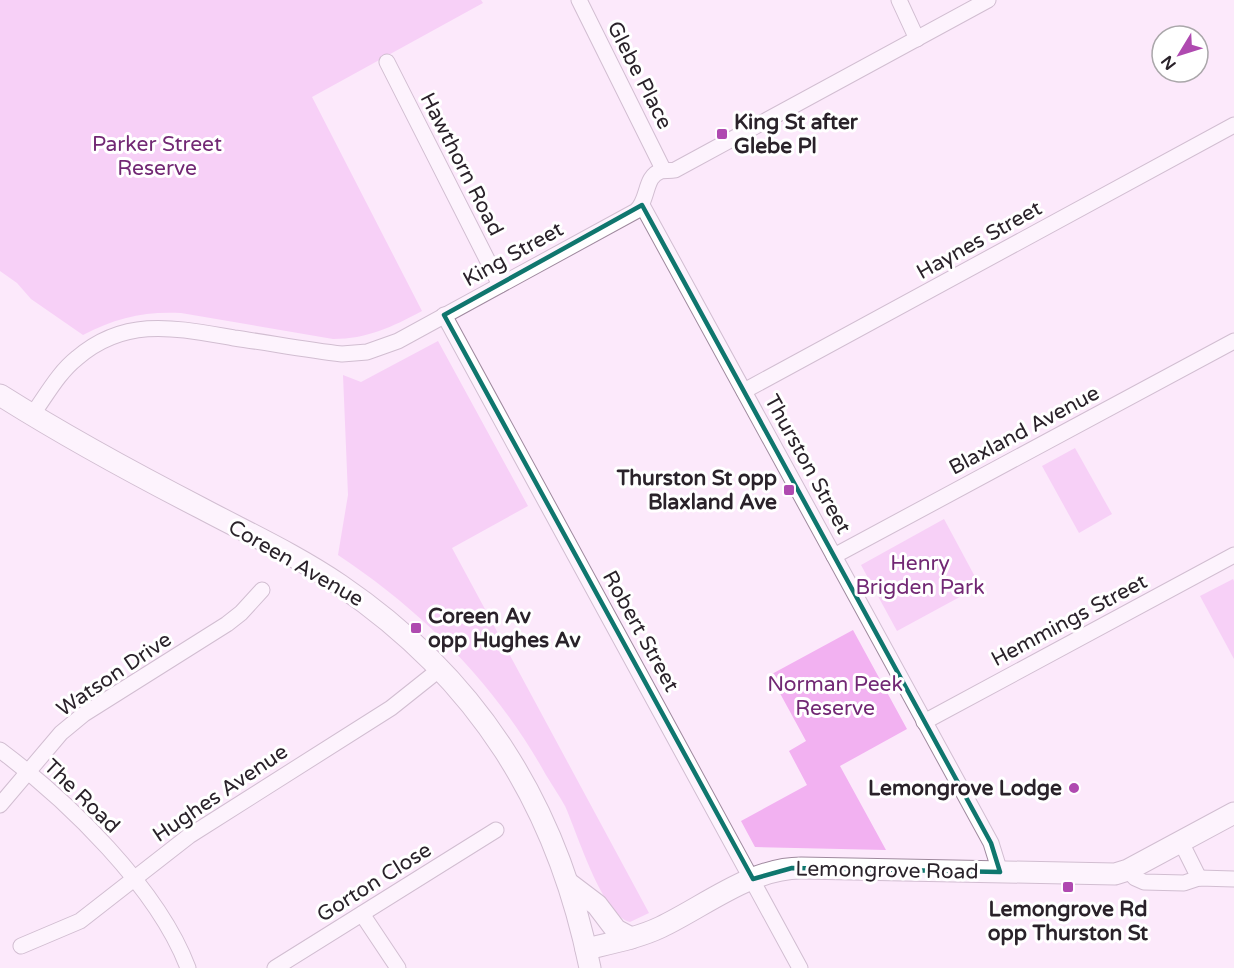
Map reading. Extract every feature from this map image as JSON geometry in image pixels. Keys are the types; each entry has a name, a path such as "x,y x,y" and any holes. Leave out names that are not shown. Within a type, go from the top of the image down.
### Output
{"street":[{"name":"Glebe Place","path":"579,0 663,170"},
{"path":"899,0 917,39"},
{"path":"642,205 652,177 663,170 675,170 988,0"},
{"name":"Hawthorn Road","path":"387,62 500,285"},
{"name":"Haynes Street","path":"744,391 1234,124"},
{"name":"King Street","path":"32,415 60,375 75,359 103,340 130,331 154,327 174,328 328,353 354,354 379,348 398,341 636,211 642,205"},
{"name":"Thurston Street","path":"642,205 991,843 1000,872"},
{"name":"Robert Street","path":"444,315 800,968"},
{"name":"Blaxland Avenue","path":"834,556 1234,341"},
{"name":"Coreen Avenue","path":"0,395 105,458 338,583 396,627 440,669 491,730 525,784 557,850 588,959"},
{"name":"Hemmings Street","path":"924,722 1234,555"},
{"name":"Watson Drive","path":"0,805 61,733 84,714 222,628 242,613 262,590"},
{"name":"Hughes Avenue","path":"21,946 80,921 203,826 391,708 440,669"},
{"name":"The Road","path":"0,750 28,772 89,829 133,879 163,917 180,945 188,968"},
{"path":"1234,813 1128,870 1135,878 1144,882 1184,883 1199,878 1234,879"},
{"name":"Gorton Close","path":"274,968 496,830"},
{"path":"1180,842 1199,878"},
{"name":"Lemongrove Road","path":"588,959 631,938 661,927 753,879 792,868 1115,874 1128,870"},
{"path":"568,883 597,905 616,930 631,938"},
{"path":"362,914 398,968"}],"highlighted area":[{"path":"642,205 991,843 1000,872 792,868 753,879 444,315"}],"green space":[{"name":"Parker Street Reserve","path":"0,0 481,0 483,3 312,97 422,311 379,331 357,337 333,339 181,313 131,317 107,324 83,335 31,299 17,283 0,271"},
{"path":"438,341 528,506 452,548 649,913 630,922 620,916 600,890 563,802 526,742 481,681 456,653 400,601 338,555 348,495 343,375 361,382"},
{"path":"1075,448 1112,514 1079,533 1042,466"},
{"name":"Henry Brigden Park","path":"944,519 980,586 897,631 861,565"},
{"path":"1233,579 1234,581 1234,659 1200,596"},
{"name":"Norman Peek Reserve","path":"853,630 907,729 840,766 886,850 755,847 741,821 807,785 789,751 806,741 770,675"}],"place":[{"name":"King St after Glebe Pl","path":"722,134"},
{"name":"Thurston St opp Blaxland Ave","path":"789,490"},
{"name":"Coreen Av opp Hughes Av","path":"416,628"},
{"name":"Lemongrove Lodge","path":"1074,788"},
{"name":"Lemongrove Rd opp Thurston St","path":"1068,887"}]}
